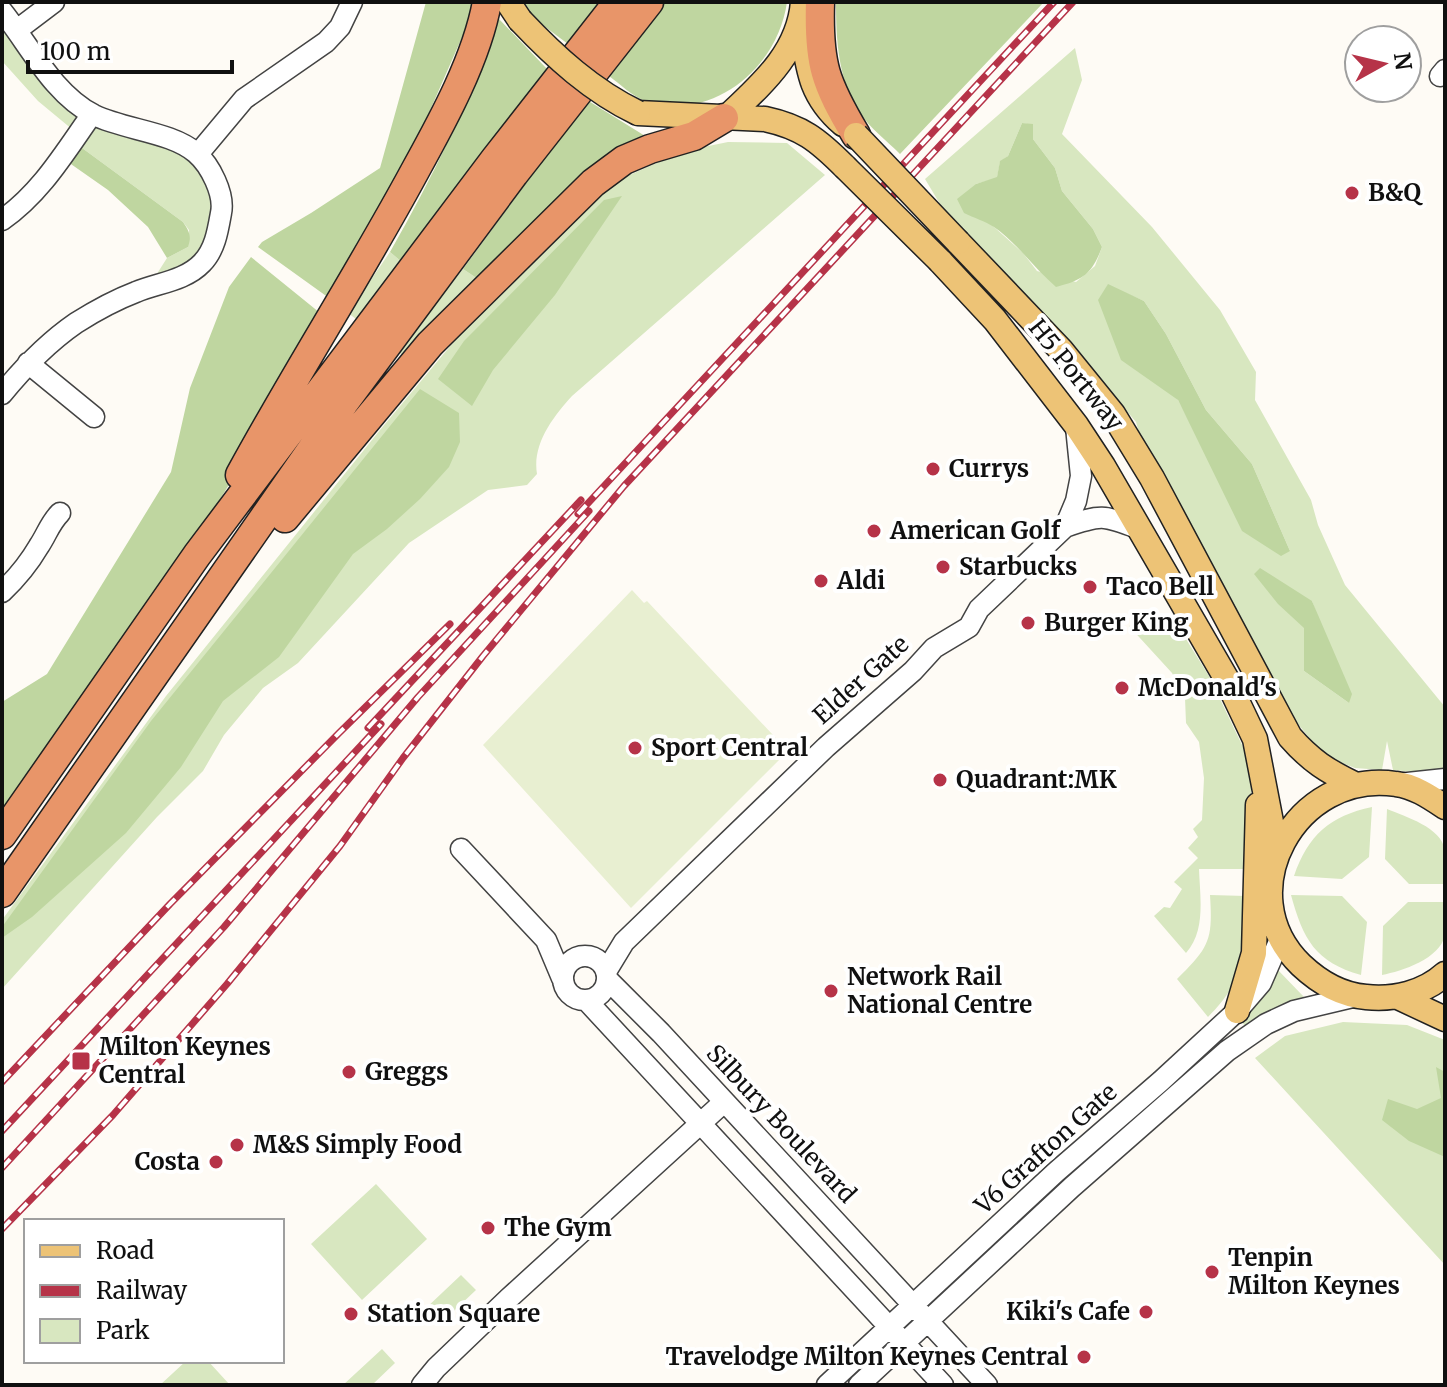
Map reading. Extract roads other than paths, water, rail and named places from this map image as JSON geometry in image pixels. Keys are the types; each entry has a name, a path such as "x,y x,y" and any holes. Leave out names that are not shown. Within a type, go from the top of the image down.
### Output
{"highway":[{"path":"197,555 436,131 468,60 487,2"},
{"path":"2,835 197,555 495,159 618,2"},
{"path":"2,893 344,403 514,174 649,2"},
{"path":"808,9 819,35 823,71 833,97 856,135"},
{"path":"127,715 311,485 420,355 510,263 593,183 624,160 694,136 725,118"}],"main road":[{"path":"725,118 775,71 788,53 808,9"},
{"name":"H5 Portway","path":"514,11 574,72 610,100 638,113 765,119 800,129 820,141 995,320 1076,425 1226,678 1255,739 1263,771 1269,865 1254,953 1237,1011"},
{"name":"H5 Portway","path":"856,135 1061,350 1113,414 1152,478 1290,737 1307,757 1323,769 1423,793 1445,807"},
{"path":"1269,865 1300,816 1336,791 1380,784"},
{"path":"1264,907 1295,959 1311,975 1336,990 1373,997 1445,1019"},
{"path":"1373,997 1420,990 1445,974"}],"street":[{"path":"17,30 54,2"},
{"path":"198,154 244,99 326,42 340,27 352,2"},
{"path":"2,11 61,90 92,114 130,129 172,139 198,154 216,180 223,206 216,239 202,263 178,278 103,306 57,337 28,363 2,394"},
{"path":"2,220 23,206 40,187 92,114"},
{"path":"28,363 94,417"},
{"name":"Elder Gate","path":"608,976 624,942 815,757 913,671 934,648 969,627 979,609 1065,527 1076,501 1081,476 1076,425"},
{"path":"2,592 19,575 41,544 50,523 60,513"},
{"name":"Elder Gate","path":"1065,527 1106,516 1140,529"},
{"path":"1380,784 1445,779"},
{"path":"461,849 546,940 565,989 571,996 587,1001 941,1382"},
{"name":"V6 Grafton Gate","path":"833,1379 1237,1011 1261,983 1281,937"},
{"path":"546,940 596,959 608,976 605,991 587,1001"},
{"name":"Elder Gate","path":"584,956 624,942"},
{"path":"562,978 565,968 584,956"},
{"name":"Silbury Boulevard","path":"608,976 929,1320"},
{"name":"V6 Grafton Gate","path":"864,1381 1072,1187 1227,1051 1294,1011 1373,997"},
{"path":"422,1385 508,1299 724,1102"},
{"path":"929,1320 987,1385"},
{"path":"405,1385 436,1368"}],"railway":[{"path":"578,514 1054,2"},
{"path":"2,1229 113,1115 227,984 340,846 403,758 483,656 624,486 1073,2"},
{"path":"368,728 581,500"},
{"path":"2,1168 224,927 418,697 589,511"},
{"path":"2,1082 170,904 450,624"},
{"path":"2,1131 381,724"}],"place":[{"name":"B&Q","path":"1352,193"},
{"name":"Currys","path":"933,469"},
{"name":"American Golf","path":"874,531"},
{"name":"Starbucks","path":"943,567"},
{"name":"Aldi","path":"821,581"},
{"name":"Taco Bell","path":"1090,587"},
{"name":"Burger King","path":"1028,623"},
{"name":"McDonald's","path":"1122,688"},
{"name":"Sport Central","path":"635,748"},
{"name":"Quadrant:MK","path":"940,780"},
{"name":"Network Rail National Centre","path":"831,991"},
{"name":"Milton Keynes Central","path":"81,1061"},
{"name":"Greggs","path":"349,1072"},
{"name":"M&S Simply Food","path":"237,1145"},
{"name":"Costa","path":"216,1162"},
{"name":"The Gym","path":"488,1228"},
{"name":"Tenpin Milton Keynes","path":"1212,1272"},
{"name":"Kiki's Cafe","path":"1146,1312"},
{"name":"Station Square","path":"351,1314"},
{"name":"Travelodge Milton Keynes Central","path":"1084,1357"}]}
